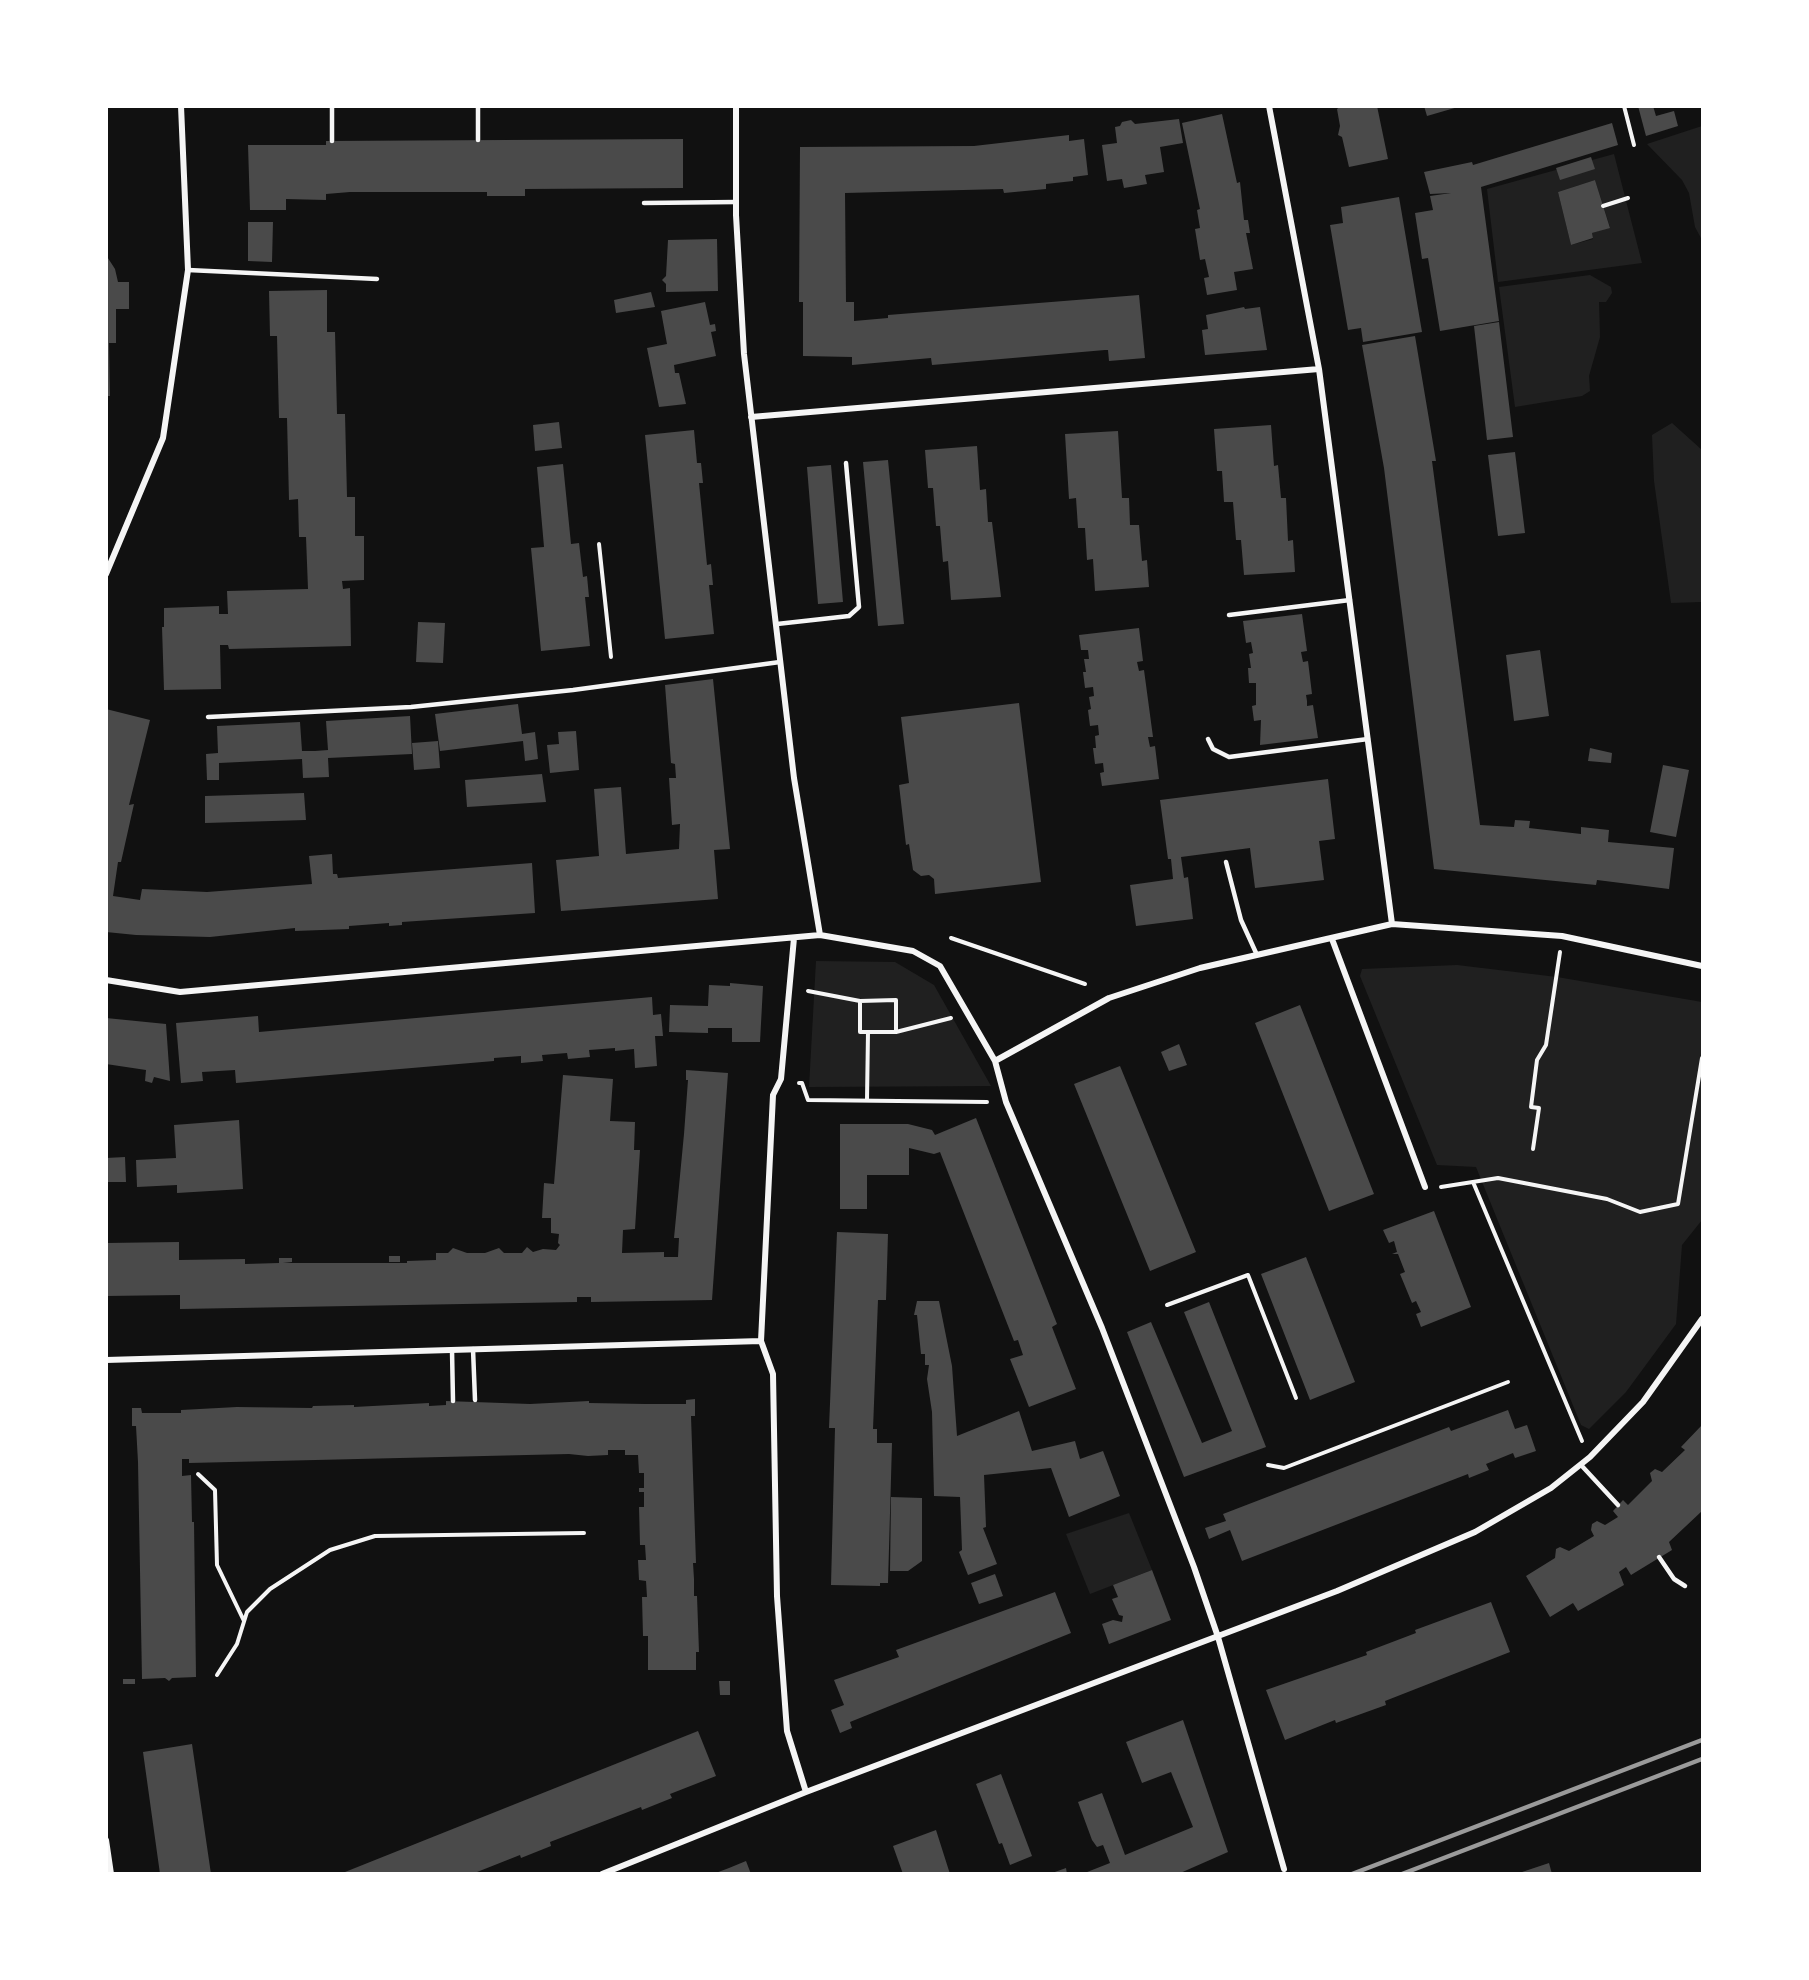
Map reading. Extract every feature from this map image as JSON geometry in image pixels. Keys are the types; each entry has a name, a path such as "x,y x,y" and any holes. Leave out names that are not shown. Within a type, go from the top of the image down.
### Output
{"street":[{"path":"106,574 163,438 188,270 181,106"},
{"path":"736,106 736,202 744,354 794,778 820,935"},
{"path":"1269,106 1319,369 1392,924"},
{"path":"751,417 1319,369"},
{"path":"995,1061 1109,998 1200,968 1392,924 1562,936 1702,966"},
{"path":"106,980 180,992 820,935 914,951 940,966 995,1061 1006,1102 1102,1328 1194,1567 1218,1637 1284,1869"},
{"path":"794,938 781,1079 773,1095 761,1341 773,1374 777,1596 787,1731 806,1792"},
{"path":"1332,939 1425,1187"},
{"path":"602,1874 806,1792 1218,1637 1407,1562 1508,1516 1590,1457 1643,1402 1702,1319"},
{"path":"106,1360 761,1341"},
{"path":"106,1840 111,1874"}],"lane":[{"path":"332,106 332,141"},
{"path":"478,106 478,140"},
{"path":"644,203 736,202"},
{"path":"188,270 377,279"},
{"path":"777,624 849,616 859,607 846,463"},
{"path":"1229,615 1350,600"},
{"path":"208,717 411,707 573,690 780,662"},
{"path":"1208,739 1213,749 1229,757 1368,739"},
{"path":"1226,862 1241,921 1257,955"},
{"path":"473,1349 475,1400"},
{"path":"452,1350 453,1401"},
{"path":"1581,1465 1618,1505"},
{"path":"1659,1557 1674,1579 1685,1586"}],"path":[{"path":"1624,106 1634,145"},
{"path":"1603,206 1628,198"},
{"path":"599,544 611,657"},
{"path":"1533,1149 1539,1108 1531,1107 1537,1060 1546,1045 1562,936"},
{"path":"951,938 1085,984"},
{"path":"789,988 860,1001 896,1000 896,1032"},
{"path":"860,1001 860,1032 896,1032 941,1023 953,1017"},
{"path":"867,1100 868,1032"},
{"path":"1425,1187 1449,1187 1498,1178 1607,1199 1640,1212 1678,1204 1702,1059"},
{"path":"781,1079 802,1083 808,1100 1006,1102"},
{"path":"1473,1182 1590,1457"},
{"path":"1167,1305 1248,1275 1296,1398"},
{"path":"1268,1465 1284,1468 1508,1382"},
{"path":"198,1474 215,1490 217,1565 245,1621"},
{"path":"217,1675 237,1644 247,1612 270,1589 330,1550 375,1536 584,1533"}],"shaded area":[{"path":"1702,126 1702,240 1695,227 1689,193 1682,180 1647,144"},
{"path":"1614,154 1642,263 1498,282 1487,189","holes":["1595,180 1610,227 1592,233 1593,239 1571,245 1558,192"]},
{"path":"1590,275 1611,287 1612,293 1606,302 1599,302 1600,337 1589,376 1590,391 1582,396 1515,407 1499,287"},
{"path":"1672,423 1702,450 1701,602 1671,603 1654,481 1652,435"},
{"path":"816,961 895,962 934,985 991,1086 809,1087"},
{"path":"1457,965 1557,977 1702,1002 1702,1220 1682,1245 1676,1324 1626,1392 1589,1429 1581,1425 1476,1167 1437,1165 1360,976 1362,969"},
{"path":"1129,1513 1152,1570 1090,1594 1066,1534"}],"building":[{"path":"1341,106 1377,106 1388,159 1349,167 1342,137 1338,135 1340,126 1337,109"},
{"path":"1424,106 1458,106 1458,107 1427,116"},
{"path":"1638,106 1653,106 1656,116 1674,111 1678,126 1646,136"},
{"path":"1222,114 1237,183 1240,182 1244,220 1248,220 1250,233 1246,233 1253,269 1234,272 1237,290 1207,295 1204,278 1209,277 1205,259 1200,260 1195,229 1200,228 1197,210 1200,209 1182,123"},
{"path":"1179,119 1183,143 1160,147 1164,172 1145,175 1147,184 1124,188 1122,179 1107,181 1102,145 1117,143 1115,127 1131,120 1135,124"},
{"path":"1612,123 1618,145 1481,187 1499,321 1440,331 1428,258 1422,259 1415,213 1433,210 1430,196 1451,193 1430,194 1424,172 1472,162 1473,165"},
{"path":"1069,135 1069,141 1084,139 1088,175 1073,177 1073,181 1046,184 1046,189 1004,193 1003,189 845,193 846,302 854,302 854,321 888,318 888,315 1139,295 1145,358 1109,361 1108,350 1105,350 932,365 931,358 852,365 852,357 803,356 803,302 799,302 800,147 974,146"},
{"path":"683,139 683,188 525,189 525,196 487,196 487,192 350,192 326,194 326,200 286,199 286,210 250,210 248,145 326,145 326,141"},
{"path":"1591,157 1595,169 1560,180 1556,168"},
{"path":"1595,180 1610,228 1592,233 1593,238 1571,245 1558,192"},
{"path":"1399,197 1422,332 1363,342 1361,328 1348,330 1330,225 1343,223 1341,207"},
{"path":"248,222 273,222 272,262 248,261"},
{"path":"717,239 718,291 666,292 666,284 662,280 666,276 668,240"},
{"path":"106,255 115,269 118,282 129,282 129,309 116,309 116,343 109,343 110,396 106,396"},
{"path":"327,290 327,332 335,332 337,414 345,414 347,497 355,497 355,536 364,536 364,580 342,581 343,589 350,588 351,646 229,649 228,645 220,645 221,689 164,690 162,627 164,627 164,608 219,606 219,614 228,614 227,591 308,589 306,537 299,537 298,499 289,500 287,418 279,418 277,336 270,336 269,291"},
{"path":"651,292 655,307 616,313 614,300"},
{"path":"705,302 710,325 715,324 716,331 711,332 716,356 674,365 675,373 679,373 686,404 659,407 647,348 667,344 661,311"},
{"path":"1244,307 1245,309 1260,307 1267,350 1205,355 1202,330 1208,329 1206,315"},
{"path":"1499,322 1513,437 1487,440 1474,326"},
{"path":"1415,336 1436,461 1432,461 1480,825 1514,827 1515,820 1530,821 1529,828 1581,834 1581,827 1609,830 1608,842 1674,848 1669,889 1597,880 1596,885 1434,869 1384,468 1362,345"},
{"path":"559,422 562,448 535,451 533,425"},
{"path":"1271,425 1274,466 1278,465 1281,498 1286,498 1288,541 1293,540 1295,572 1244,575 1241,540 1236,540 1233,502 1224,502 1222,471 1217,471 1214,429"},
{"path":"694,430 697,463 701,463 703,483 699,483 707,565 711,564 713,585 709,585 714,634 665,639 645,435"},
{"path":"1118,431 1122,498 1129,498 1130,525 1139,525 1142,561 1147,560 1149,587 1095,591 1093,559 1087,560 1085,528 1078,528 1076,498 1069,499 1065,434"},
{"path":"977,446 980,490 986,489 988,522 992,522 1001,597 951,600 948,561 943,562 940,526 936,526 933,488 928,488 925,450"},
{"path":"1515,452 1525,533 1498,536 1488,455"},
{"path":"888,460 904,624 878,626 863,462"},
{"path":"563,464 571,544 579,543 583,577 587,576 589,597 585,597 590,646 541,651 531,548 544,547 537,467"},
{"path":"831,465 843,602 818,604 807,467"},
{"path":"1302,614 1307,651 1301,652 1303,662 1308,661 1312,694 1306,695 1307,706 1313,705 1318,738 1260,745 1261,720 1254,721 1252,706 1256,705 1256,683 1249,683 1248,668 1251,668 1249,654 1253,653 1251,642 1246,643 1243,621"},
{"path":"418,622 445,623 443,663 416,662"},
{"path":"1139,628 1143,661 1137,662 1139,671 1144,670 1153,737 1148,737 1150,747 1155,746 1159,779 1102,786 1100,773 1104,772 1103,763 1095,764 1093,748 1096,748 1095,736 1099,735 1098,725 1090,726 1088,710 1091,709 1089,697 1094,696 1093,687 1085,688 1083,672 1086,672 1084,659 1089,659 1088,650 1081,650 1079,635"},
{"path":"1540,650 1549,716 1514,721 1506,655"},
{"path":"713,679 730,849 714,850 718,899 561,911 556,860 599,856 594,789 621,787 626,854 679,849 680,824 672,825 669,778 676,778 675,764 671,763 665,685"},
{"path":"1019,703 1041,882 935,894 934,879 929,875 921,876 913,870 909,844 906,845 899,785 909,783 901,717"},
{"path":"518,704 522,734 535,732 538,759 525,761 523,741 440,751 435,714"},
{"path":"106,709 150,720 129,805 134,804 121,862 118,862 113,896 140,900 142,889 207,892 312,884 309,856 332,854 333,874 337,874 338,878 532,863 535,913 402,922 402,925 389,926 389,923 349,926 349,929 295,931 295,928 210,937 106,932"},
{"path":"410,716 412,754 328,758 329,777 303,778 302,759 219,763 219,780 207,780 206,754 218,753 217,726 300,722 302,751 315,751 328,750 326,721"},
{"path":"576,731 579,770 550,773 547,745 559,744 558,732"},
{"path":"438,741 440,768 414,770 412,743"},
{"path":"1590,748 1612,753 1611,763 1588,761"},
{"path":"1663,765 1689,770 1676,837 1650,832"},
{"path":"542,774 546,802 467,807 465,780"},
{"path":"1328,779 1335,839 1319,841 1324,880 1255,888 1250,848 1181,857 1184,878 1188,877 1193,919 1136,926 1130,885 1173,879 1160,800"},
{"path":"304,793 306,820 205,823 205,796"},
{"path":"730,983 763,986 760,1042 732,1042 732,1028 708,1028 708,1033 669,1032 670,1005 708,1006 709,985 730,986"},
{"path":"652,997 653,1015 661,1014 663,1036 655,1036 657,1066 635,1068 634,1049 615,1051 615,1048 589,1050 590,1057 568,1059 567,1053 542,1055 543,1061 521,1063 521,1056 494,1058 494,1061 236,1083 235,1070 202,1072 203,1081 181,1083 176,1023 258,1016 259,1032"},
{"path":"1300,1005 1374,1194 1329,1211 1255,1023"},
{"path":"106,1018 166,1024 170,1081 154,1077 152,1083 145,1081 146,1070 106,1064"},
{"path":"1179,1044 1187,1065 1169,1071 1161,1052"},
{"path":"1120,1066 1196,1252 1150,1271 1074,1084"},
{"path":"686,1070 728,1073 712,1300 591,1302 591,1297 577,1297 577,1302 180,1309 180,1295 106,1296 106,1243 179,1242 179,1260 245,1259 245,1264 279,1263 279,1258 292,1258 292,1262 283,1263 407,1263 407,1261 436,1260 436,1253 448,1253 453,1248 467,1253 485,1253 499,1248 504,1253 522,1253 527,1247 533,1252 543,1249 556,1250 560,1245 558,1243 559,1234 551,1233 551,1218 542,1218 544,1183 554,1184 563,1075 613,1079 610,1121 635,1122 634,1150 640,1150 635,1229 623,1230 622,1253 664,1252 664,1257 678,1257 679,1238 674,1238 688,1080 686,1080"},
{"path":"976,1118 1057,1324 1052,1327 1076,1389 1029,1407 1010,1359 1023,1355 1018,1340 1014,1341 940,1152 934,1154 909,1148 909,1175 867,1175 867,1209 840,1209 840,1124 908,1124 932,1130 935,1135"},
{"path":"239,1120 243,1189 177,1193 177,1185 137,1187 136,1160 176,1158 174,1125"},
{"path":"125,1157 126,1182 106,1182 106,1158"},
{"path":"1434,1211 1471,1307 1421,1327 1416,1314 1421,1312 1416,1301 1412,1303 1400,1274 1405,1272 1398,1254 1392,1254 1397,1252 1394,1241 1389,1243 1383,1230"},
{"path":"837,1232 888,1234 886,1300 878,1300 873,1429 877,1429 877,1443 892,1443 888,1583 880,1583 880,1586 831,1585 835,1428 829,1428"},
{"path":"389,1256 400,1256 400,1262 389,1262"},
{"path":"1306,1257 1355,1382 1310,1400 1261,1274"},
{"path":"917,1301 939,1301 952,1366 957,1436 1019,1411 1032,1451 1075,1441 1080,1459 1103,1451 1120,1496 1069,1517 1051,1468 984,1475 986,1527 983,1528 997,1564 968,1575 959,1552 962,1550 960,1497 934,1496 932,1412 927,1379 929,1365 925,1365 925,1354 921,1354 917,1315 914,1315"},
{"path":"1209,1302 1266,1447 1184,1477 1127,1332 1151,1322 1202,1443 1232,1431 1184,1312"},
{"path":"695,1399 695,1416 691,1416 696,1563 693,1563 694,1596 697,1596 699,1652 696,1652 696,1670 648,1670 648,1636 643,1636 642,1597 647,1597 646,1581 639,1580 638,1560 646,1560 645,1545 640,1545 639,1507 644,1507 644,1492 639,1492 639,1488 644,1488 644,1473 639,1473 638,1455 625,1455 625,1450 608,1450 608,1455 588,1456 569,1454 189,1463 189,1459 182,1459 182,1476 191,1475 192,1522 194,1522 196,1677 172,1678 169,1681 165,1678 142,1679 138,1462 136,1426 132,1426 132,1408 141,1408 142,1413 181,1413 181,1410 237,1407 312,1408 313,1406 354,1405 354,1407 429,1403 429,1406 446,1405 446,1401 530,1404 589,1401 589,1403 686,1404 686,1400"},
{"path":"1508,1410 1515,1429 1527,1425 1536,1451 1515,1458 1513,1453 1486,1464 1489,1470 1469,1478 1468,1474 1242,1561 1230,1530 1209,1539 1205,1528 1226,1521 1223,1514 1449,1427 1451,1431"},
{"path":"1702,1425 1702,1511 1669,1542 1672,1550 1631,1575 1626,1567 1619,1572 1624,1585 1578,1611 1573,1603 1550,1617 1526,1576 1555,1558 1556,1549 1560,1547 1569,1551 1594,1536 1591,1530 1592,1524 1597,1521 1605,1525 1618,1517 1613,1511 1623,1500 1628,1505 1652,1481 1650,1473 1655,1469 1662,1472 1685,1450 1681,1447"},
{"path":"891,1497 922,1498 922,1561 908,1571 890,1571"},
{"path":"1152,1570 1171,1620 1109,1644 1102,1624 1113,1620 1122,1622 1123,1616 1119,1615 1112,1599 1118,1597 1113,1585"},
{"path":"995,1574 1003,1596 979,1604 971,1583"},
{"path":"1055,1592 1071,1633 850,1722 852,1728 840,1733 831,1710 844,1705 834,1680 899,1657 896,1650"},
{"path":"1491,1602 1510,1652 1385,1701 1386,1705 1336,1723 1335,1720 1285,1740 1266,1690 1367,1655 1366,1652 1416,1633 1415,1630"},
{"path":"123,1679 135,1679 135,1684 123,1684"},
{"path":"719,1681 730,1681 730,1695 720,1695"},
{"path":"1183,1720 1228,1852 1178,1874 1082,1874 1110,1863 1103,1845 1097,1847 1092,1840 1078,1802 1102,1793 1125,1855 1193,1827 1171,1772 1142,1783 1126,1742"},
{"path":"698,1731 716,1776 670,1794 672,1798 642,1810 641,1807 550,1842 551,1846 521,1858 520,1855 472,1874 340,1874"},
{"path":"192,1744 211,1874 160,1874 143,1752"},
{"path":"1001,1774 1032,1856 1010,1865 1002,1843 999,1844 976,1784"},
{"path":"936,1830 950,1874 903,1874 893,1846"},
{"path":"746,1861 751,1874 713,1874 729,1868"},
{"path":"1549,1863 1552,1874 1519,1874 1519,1873"},
{"path":"1066,1868 1067,1874 1052,1874 1052,1873"}],"railway":[{"path":"1352,1874 1702,1740"},
{"path":"1402,1874 1702,1759"}]}
